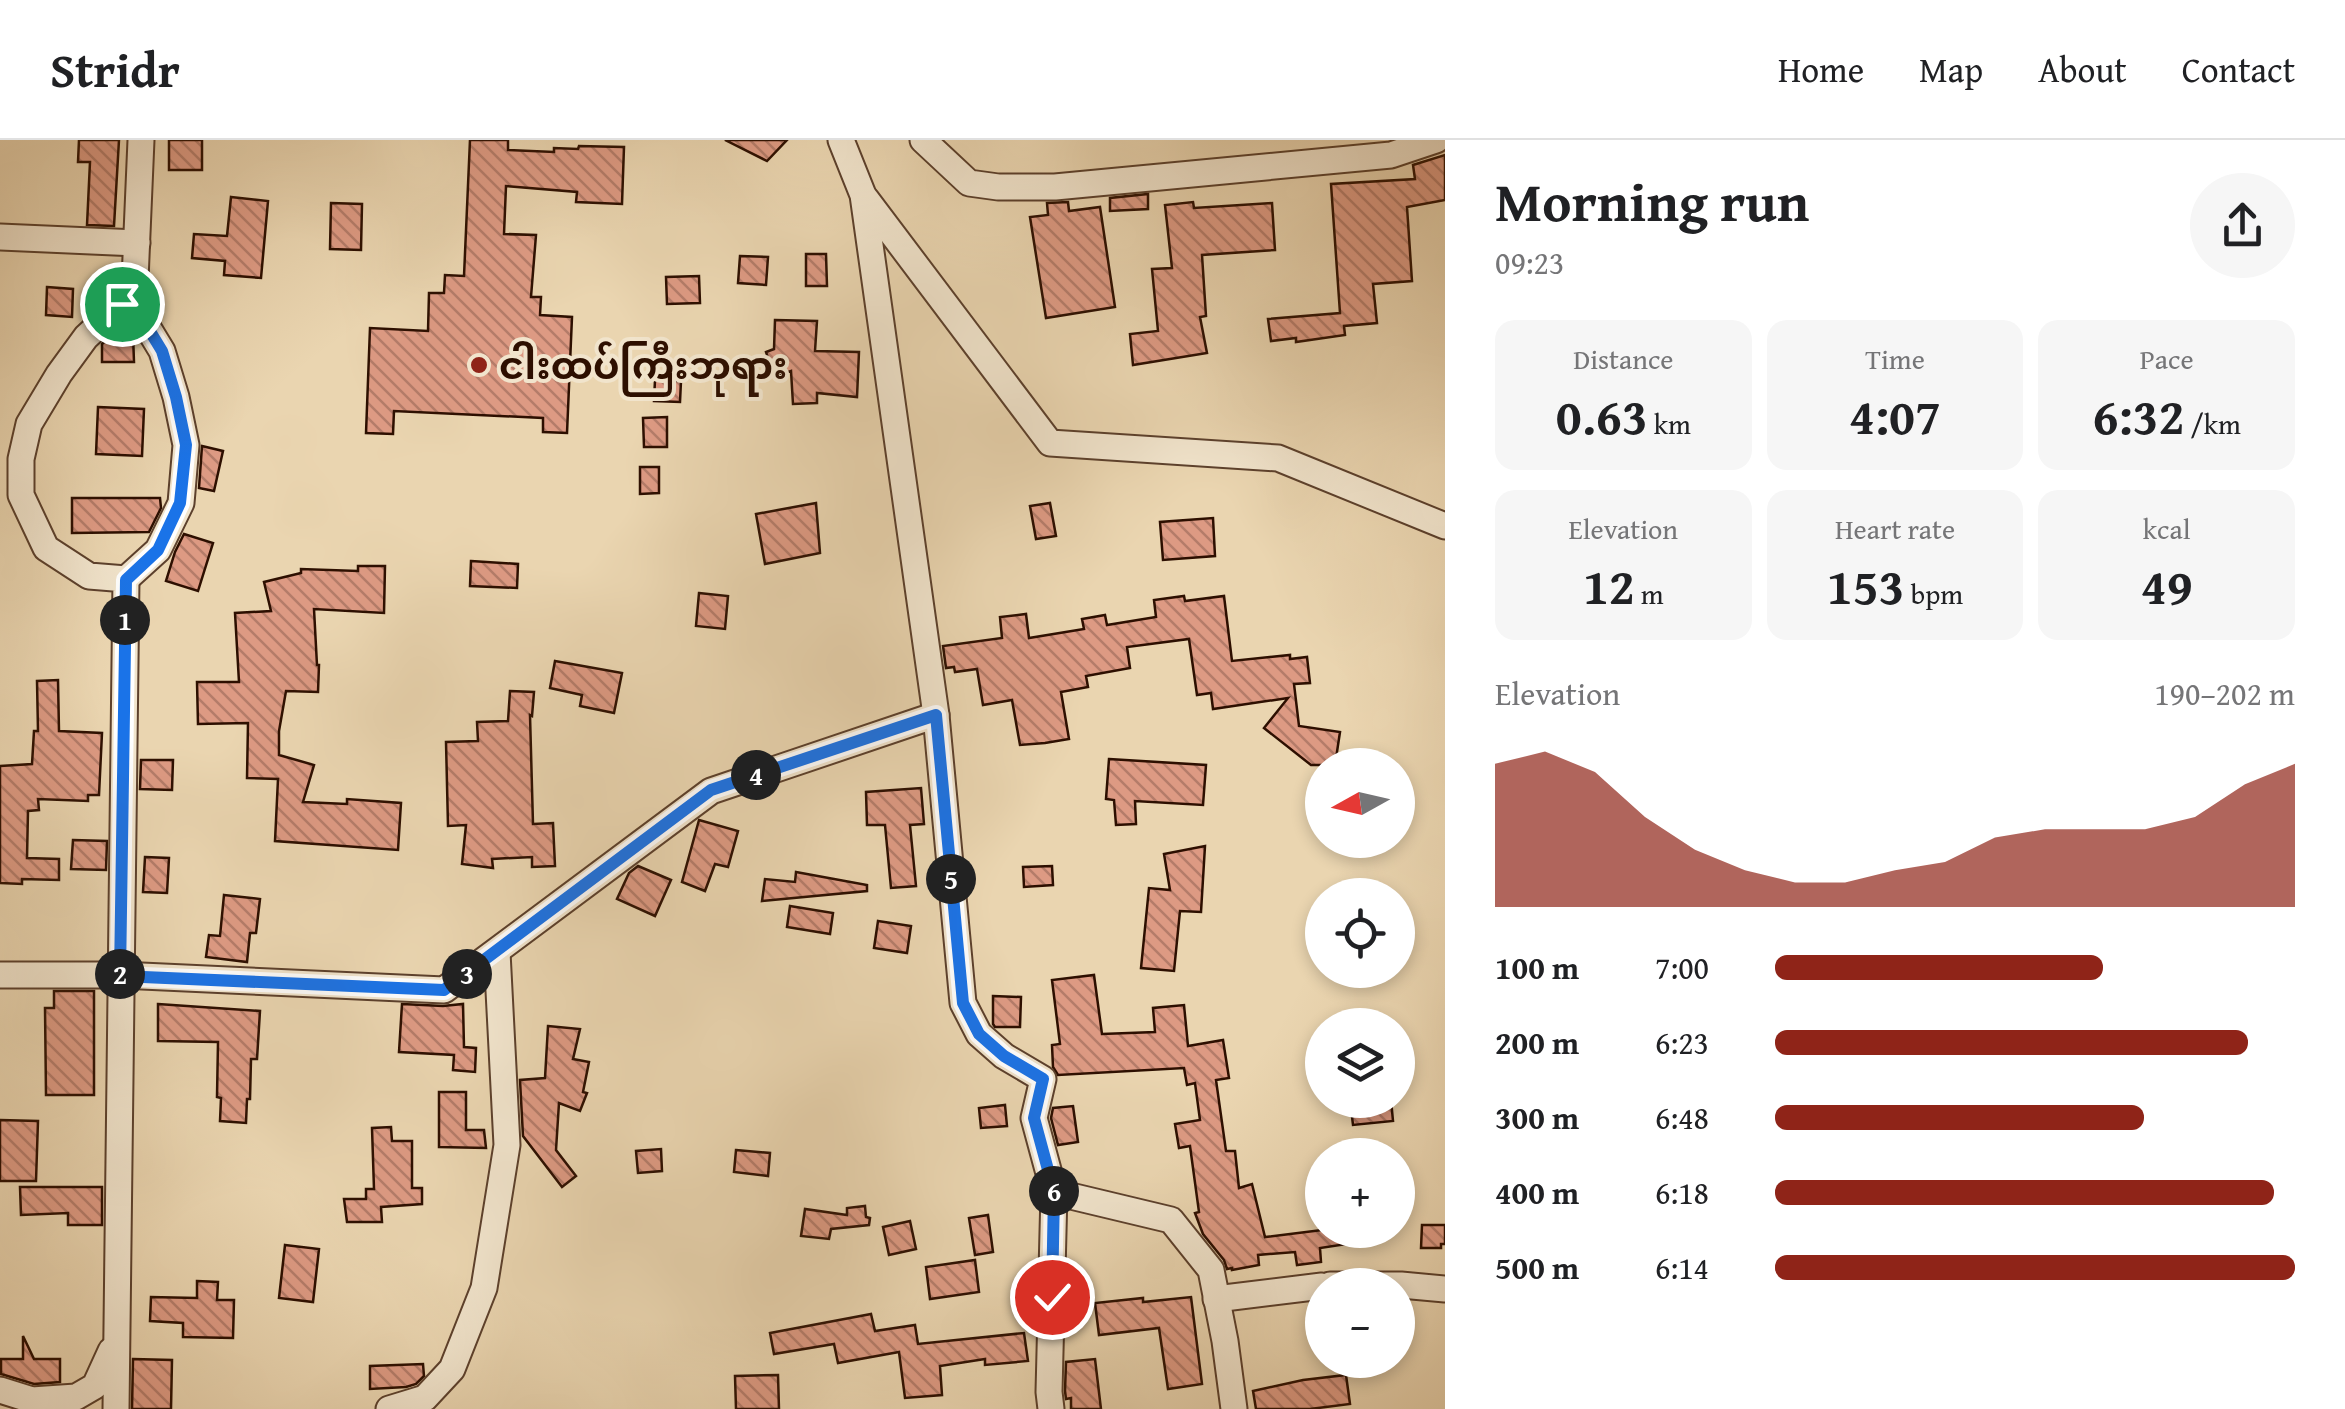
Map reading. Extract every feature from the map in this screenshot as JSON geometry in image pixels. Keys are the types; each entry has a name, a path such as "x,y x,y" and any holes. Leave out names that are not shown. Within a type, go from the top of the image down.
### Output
{"street":[{"path":"126,580 89,576 46,548 21,494 22,460 29,424 59,374 86,337 122,304 136,280 141,140"},
{"path":"840,140 863,194 1050,444 1278,458 1445,526"},
{"path":"922,140 969,182 998,188 1055,187 1391,156 1436,140"},
{"path":"863,194 936,715 963,1003 979,1034 1004,1056 1043,1079 1034,1118 1054,1192 1051,1409"},
{"path":"0,237 137,243"},
{"path":"116,1409 126,580 158,550 180,503 186,445 162,351 145,323 122,304"},
{"path":"0,975 120,976 444,990 711,790 936,715"},
{"path":"389,1409 425,1398 452,1368 484,1288 507,1145 497,952"},
{"path":"1054,1192 1171,1220 1211,1270 1234,1409"},
{"path":"1415,1286 1445,1289"},
{"path":"1216,1299 1305,1288"},
{"path":"0,1390 32,1400 76,1396 95,1386 111,1351 117,1351"}],"building":[{"path":"79,140 119,140 114,226 87,225 90,162 78,162"},
{"path":"169,140 202,140 202,170 169,170"},
{"path":"470,140 508,140 508,150 554,152 554,148 579,146 624,147 622,204 576,202 577,192 506,186 504,234 536,235 531,297 541,297 540,315 572,317 567,433 543,432 543,418 394,411 393,434 366,433 370,328 428,331 429,293 444,293 445,275 464,276"},
{"path":"725,140 787,140 767,161"},
{"path":"1445,155 1445,200 1407,207 1412,281 1373,284 1377,323 1344,326 1345,335 1296,342 1296,338 1271,341 1268,319 1340,313 1331,184 1415,179 1413,165"},
{"path":"1148,194 1148,209 1110,211 1110,198"},
{"path":"231,197 268,201 261,278 224,275 225,261 192,258 194,234 227,236"},
{"path":"1068,202 1069,211 1100,207 1115,307 1046,318 1030,217 1048,215 1047,203"},
{"path":"1193,202 1194,208 1272,203 1275,250 1202,255 1206,316 1200,317 1207,353 1133,365 1130,334 1158,331 1152,269 1172,268 1165,205"},
{"path":"331,203 362,204 361,250 330,249"},
{"path":"806,254 826,254 827,286 806,286"},
{"path":"740,256 768,257 766,285 738,283"},
{"path":"699,276 700,303 667,304 666,277"},
{"path":"47,287 73,289 72,317 46,315"},
{"path":"775,320 817,321 815,351 859,352 857,397 817,393 817,403 793,404 791,371 774,377 766,352 774,349"},
{"path":"114,333 133,334 134,362 102,362 102,344"},
{"path":"655,380 681,381 680,402 654,401"},
{"path":"98,407 144,409 142,456 96,454"},
{"path":"667,417 667,447 644,447 643,418"},
{"path":"202,446 223,451 214,491 199,488"},
{"path":"640,467 659,467 659,493 640,494"},
{"path":"72,498 160,498 161,508 149,532 72,533"},
{"path":"816,503 820,553 765,564 756,514"},
{"path":"1050,503 1056,536 1036,539 1030,506"},
{"path":"1213,518 1215,556 1163,560 1160,522"},
{"path":"184,534 213,543 198,591 166,581"},
{"path":"471,561 518,564 517,588 470,586"},
{"path":"358,566 385,566 384,613 314,609 318,692 286,691 279,755 314,765 303,802 347,804 347,799 401,803 398,850 275,841 278,779 247,778 248,723 198,724 197,682 239,682 235,613 271,611 264,582 301,573 301,569 358,571"},
{"path":"699,593 728,596 725,629 696,626"},
{"path":"1224,596 1232,661 1307,657 1310,683 1294,684 1299,726 1340,732 1338,748 1305,748 1305,760 1264,728 1288,698 1213,709 1211,693 1197,695 1189,639 1127,647 1130,668 1086,676 1088,687 1061,692 1069,739 1045,743 1020,745 1012,700 983,705 977,669 955,672 954,667 946,668 943,646 1002,638 1000,617 1026,614 1029,638 1084,629 1082,619 1105,615 1107,625 1156,617 1154,600"},
{"path":"555,661 622,673 614,713 580,706 582,695 550,688"},
{"path":"58,680 59,731 102,733 99,795 88,795 88,801 38,799 39,810 28,811 27,858 59,859 59,880 0,883 0,766 32,764 34,731 38,731 37,681"},
{"path":"510,691 534,692 530,715 533,824 553,823 555,866 532,867 532,857 492,859 493,868 462,864 466,825 448,826 446,742 478,741 477,722 508,721"},
{"path":"1109,759 1206,765 1203,805 1135,801 1136,824 1116,825 1114,800 1106,799"},
{"path":"141,760 173,760 172,790 140,789"},
{"path":"921,788 924,824 910,825 916,886 891,888 885,825 867,825 866,792"},
{"path":"699,820 738,831 728,867 715,864 705,891 682,882"},
{"path":"73,840 107,841 106,870 71,869"},
{"path":"1205,846 1201,912 1180,911 1174,971 1141,968 1149,888 1170,890 1164,854"},
{"path":"145,857 169,858 167,893 143,892"},
{"path":"638,866 671,880 655,916 617,899 629,873"},
{"path":"1052,866 1053,885 1024,887 1023,867"},
{"path":"796,872 867,885 867,891 762,901 765,879 795,882"},
{"path":"224,895 260,899 247,962 206,957 209,935 220,936"},
{"path":"790,906 833,913 830,934 787,927"},
{"path":"878,921 911,926 907,953 874,948"},
{"path":"1094,975 1102,1034 1155,1032 1153,1008 1184,1005 1188,1046 1223,1040 1229,1078 1216,1080 1226,1151 1235,1151 1239,1188 1252,1184 1265,1237 1305,1232 1305,1248 1320,1248 1321,1262 1297,1265 1295,1252 1258,1255 1259,1265 1227,1269 1203,1234 1195,1213 1199,1212 1190,1146 1179,1148 1175,1124 1200,1120 1195,1083 1187,1085 1184,1068 1058,1075 1053,1067 1052,1045 1060,1044 1052,980"},
{"path":"54,991 94,991 94,1095 46,1095 45,1008 54,1008"},
{"path":"993,996 1021,997 1020,1027 995,1027"},
{"path":"158,1004 260,1011 246,1123 220,1121 218,1042 158,1041"},
{"path":"402,1004 463,1004 464,1047 476,1048 475,1072 453,1070 454,1055 399,1052"},
{"path":"548,1026 580,1029 573,1059 589,1062 583,1092 587,1093 580,1111 559,1103 556,1150 576,1176 562,1187 523,1136 520,1080 545,1078"},
{"path":"439,1092 466,1092 466,1130 484,1130 486,1148 439,1147"},
{"path":"1005,1105 1007,1126 981,1128 979,1108"},
{"path":"1073,1106 1078,1142 1058,1145 1051,1118 1053,1108"},
{"path":"1352,1118 1393,1118 1393,1121 1353,1125"},
{"path":"0,1120 38,1121 36,1181 0,1181"},
{"path":"391,1127 392,1141 412,1141 412,1188 422,1188 422,1204 381,1207 382,1222 347,1222 344,1199 366,1199 366,1189 374,1189 372,1128"},
{"path":"661,1149 662,1171 638,1173 636,1151"},
{"path":"736,1150 770,1153 768,1176 734,1172"},
{"path":"20,1187 102,1187 102,1225 68,1225 68,1213 21,1215"},
{"path":"865,1206 869,1225 831,1229 829,1239 801,1236 805,1209 847,1215 847,1208"},
{"path":"988,1215 993,1252 975,1255 969,1218"},
{"path":"910,1221 916,1249 889,1255 883,1227"},
{"path":"1422,1225 1445,1225 1445,1244 1441,1248 1421,1248"},
{"path":"285,1245 319,1249 313,1302 279,1298"},
{"path":"975,1260 979,1292 930,1299 926,1267"},
{"path":"197,1281 218,1282 217,1300 234,1300 233,1338 183,1337 183,1323 150,1321 151,1297 197,1298"},
{"path":"1191,1297 1202,1384 1168,1389 1159,1328 1099,1335 1095,1303"},
{"path":"871,1314 875,1331 915,1325 918,1344 1024,1333 1028,1361 985,1365 985,1359 940,1366 942,1395 905,1398 899,1352 838,1363 834,1344 774,1354 770,1333"},
{"path":"23,1336 34,1359 60,1359 60,1382 34,1384 1,1374 1,1359 23,1359"},
{"path":"133,1359 172,1360 171,1409 132,1409"},
{"path":"1095,1359 1101,1409 1071,1409 1071,1398 1066,1399 1065,1391 1066,1362"},
{"path":"423,1364 424,1376 416,1384 370,1389 370,1366"},
{"path":"778,1375 779,1409 736,1409 735,1376"},
{"path":"1346,1378 1350,1404 1256,1409 1253,1391 1303,1380"}],"place":[{"name":"ငါးထပ်ကြီးဘုရား","path":"479,365"}],"route":[{"path":"122,304 145,323 162,351 186,445 180,503 158,550 126,580 120,976 444,990 711,790 936,715 963,1003 979,1034 1004,1056 1043,1079 1034,1118 1054,1192 1052,1297"}]}
